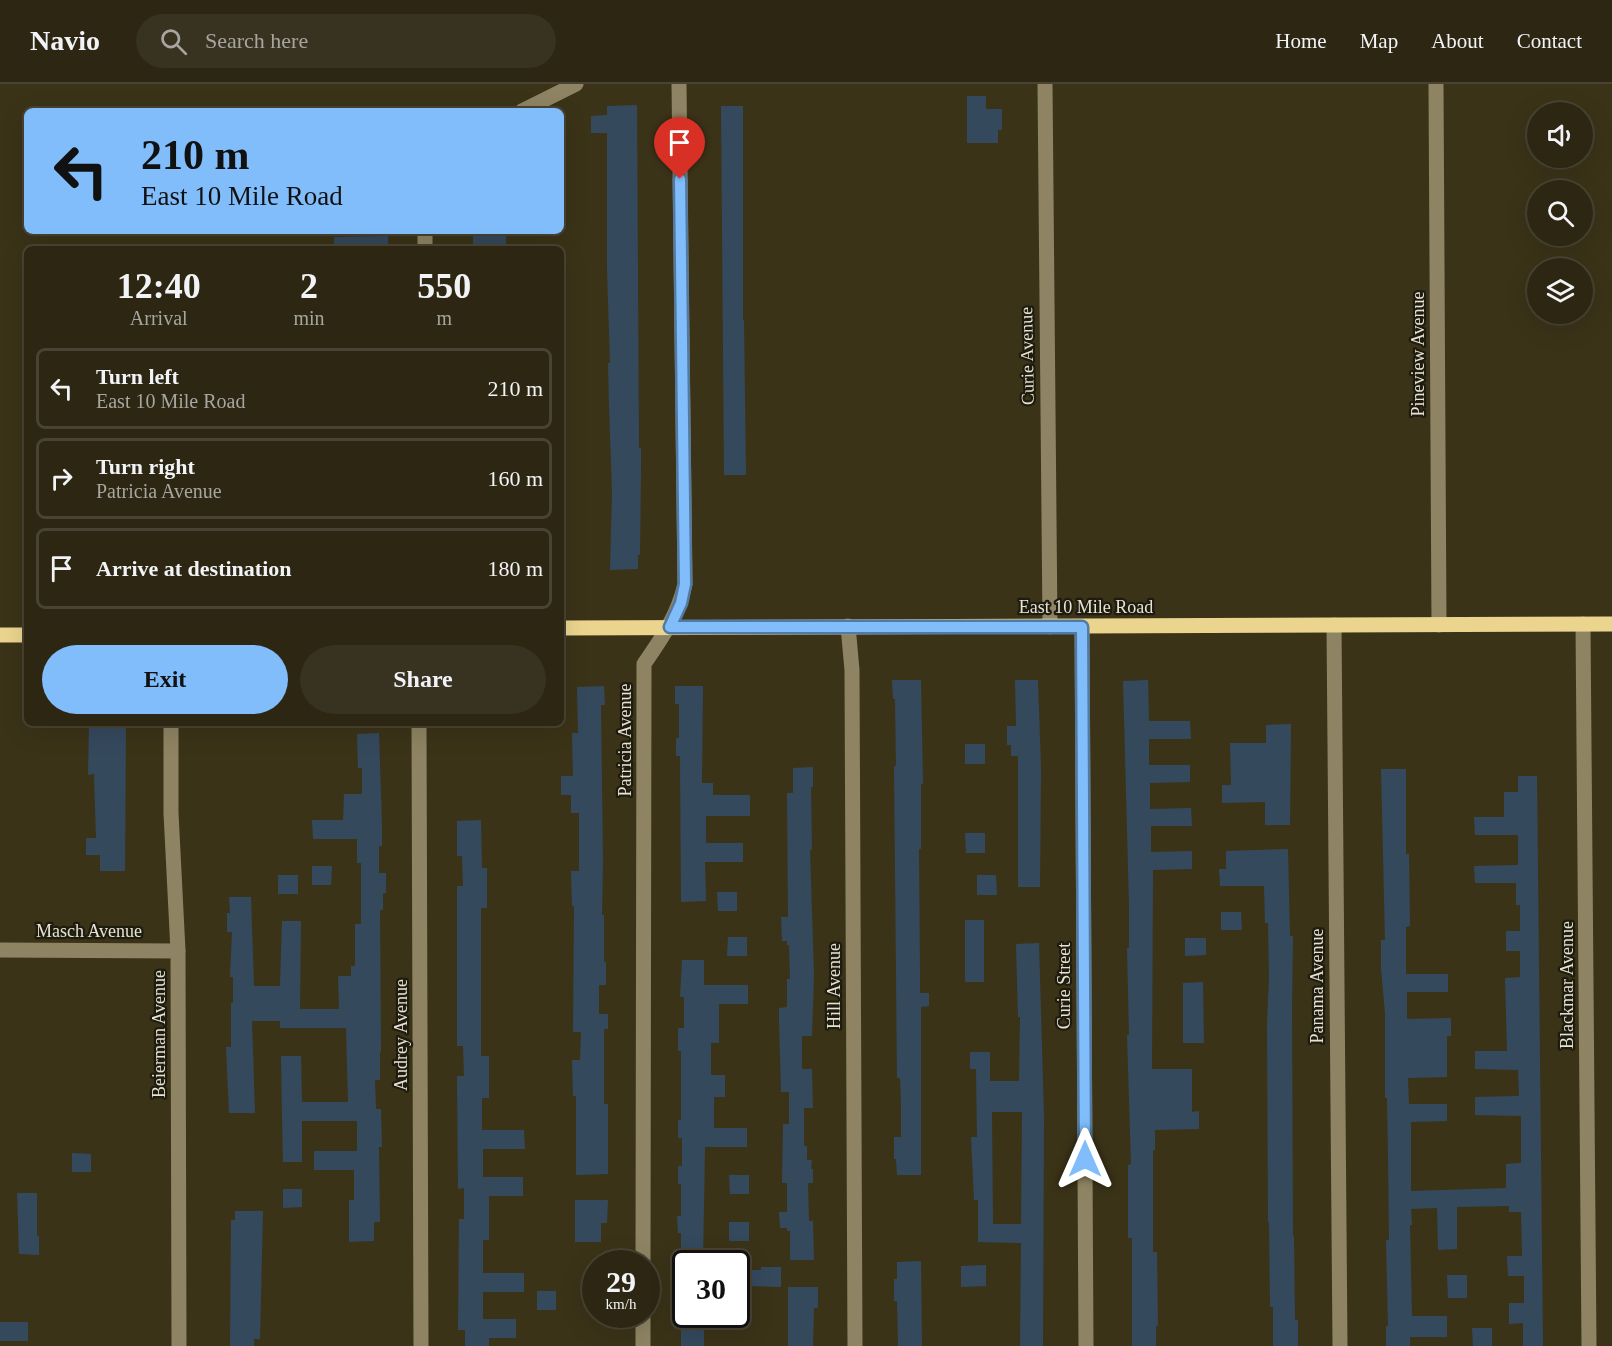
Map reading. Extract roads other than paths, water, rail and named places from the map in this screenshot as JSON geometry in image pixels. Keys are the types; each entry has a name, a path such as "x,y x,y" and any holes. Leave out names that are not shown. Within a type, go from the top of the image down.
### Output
{"main road":[{"name":"East 10 Mile Road","path":"564,628 1612,624"},
{"path":"0,635 24,635"}],"street":[{"path":"528,108 576,84"},
{"name":"Patricia Avenue","path":"643,1250 644,664 670,627 681,603 685,584 679,84"},
{"name":"Curie Avenue","path":"1045,84 1050,627"},
{"name":"Pineview Avenue","path":"1436,84 1439,625"},
{"name":"Blackmar Avenue","path":"1583,624 1589,1346"},
{"name":"Panama Avenue","path":"1334,625 1340,1346"},
{"name":"Hill Avenue","path":"848,626 852,670 855,1346"},
{"name":"Curie Street","path":"1082,627 1086,1346"},
{"name":"Beierman Avenue","path":"171,726 171,813 178,951 179,1346"},
{"name":"Audrey Avenue","path":"419,726 421,1346"},
{"name":"Masch Avenue","path":"0,950 178,951"},
{"path":"643,1328 643,1346"}]}
